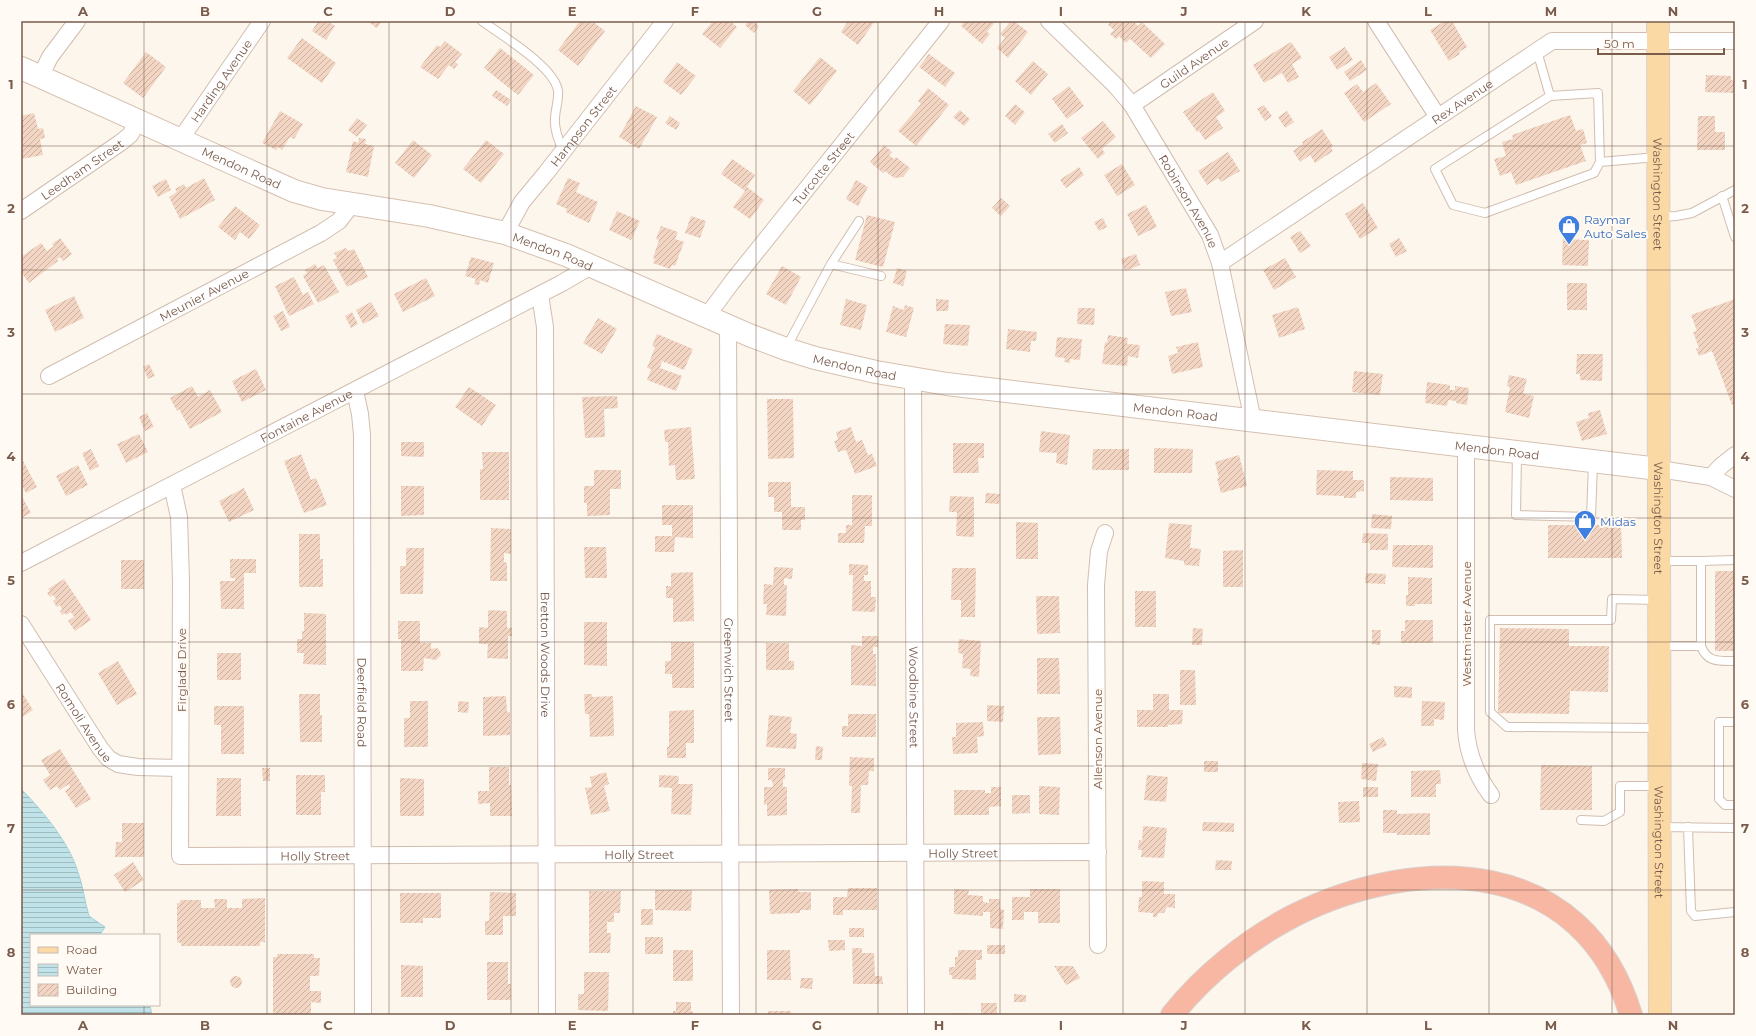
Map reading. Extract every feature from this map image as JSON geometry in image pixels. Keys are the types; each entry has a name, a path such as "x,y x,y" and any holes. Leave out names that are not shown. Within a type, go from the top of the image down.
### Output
{"highway":[{"path":"1172,1015 1187,997 1225,961 1252,941 1292,916 1321,903 1364,889 1398,882 1445,876 1475,878 1502,884 1539,899 1562,913 1585,933 1605,958 1618,980 1631,1015"}],"main road":[{"name":"Washington Street","path":"1658,31 1660,1015"}],"street":[{"path":"31,72 50,57 76,21"},
{"name":"Harding Avenue","path":"180,140 262,21"},
{"name":"Hampson Street","path":"505,233 518,206 564,151 665,21"},
{"name":"Turcotte Street","path":"707,316 732,282 941,21"},
{"name":"Robinson Avenue","path":"1049,21 1116,86 1132,105 1210,235 1220,263 1253,420"},
{"name":"Guild Avenue","path":"1132,105 1255,21"},
{"path":"1376,21 1438,117"},
{"name":"Rex Avenue","path":"1220,263 1552,41 1658,31 1735,41"},
{"name":"Mendon Road","path":"31,72 294,191 352,204 429,216 505,233 542,245 728,326 786,349 854,367 913,379 1659,469 1711,477 1735,489"},
{"name":"Leedham Street","path":"21,211 120,143 130,135 138,121"},
{"name":"Meunier Avenue","path":"49,376 321,233 339,221 352,204"},
{"name":"Fontaine Avenue","path":"21,563 540,295 591,266"},
{"name":"Bretton Woods Drive","path":"540,295 545,327 547,1015"},
{"name":"Greenwich Street","path":"728,326 731,1015"},
{"name":"Woodbine Street","path":"913,379 916,1015"},
{"name":"Deerfield Road","path":"355,391 360,414 362,435 363,1015"},
{"name":"Westminster Avenue","path":"1466,446 1466,730 1471,760 1479,778 1491,795"},
{"path":"1711,477 1721,466 1735,455"},
{"name":"Firglade Drive","path":"172,485 177,502 181,581 180,856"},
{"name":"Allenson Avenue","path":"1098,945 1096,586 1098,556 1105,533"},
{"name":"Romoli Avenue","path":"21,624 100,748 108,758 125,766 180,768"},
{"name":"Holly Street","path":"180,856 1098,852"}],"lane":[{"path":"482,21 539,63 553,78 558,91 555,126 556,133 564,151"},
{"path":"1536,52 1550,96"},
{"path":"1598,93 1600,162 1594,173 1485,213 1453,205 1435,169 1550,96 1598,93"},
{"path":"1600,162 1658,156"},
{"path":"1658,217 1692,213 1735,190"},
{"path":"1722,196 1735,237"},
{"path":"786,349 831,264 859,221"},
{"path":"831,264 881,276"},
{"path":"1517,452 1516,515 1591,516 1593,461"},
{"path":"1659,561 1735,560"},
{"path":"1701,561 1701,646 1705,655 1713,660 1735,661"},
{"path":"1659,600 1612,599 1611,620 1490,620 1490,712 1507,727 1659,728"},
{"path":"1659,646 1701,646"},
{"path":"1735,722 1719,722 1719,799 1725,805 1735,805"},
{"path":"1581,820 1604,821 1620,812 1620,786 1660,786"},
{"path":"1660,826 1735,828"},
{"path":"1688,827 1691,911 1695,916 1735,912"}],"water":[{"path":"21,789 38,807 62,838 78,872 89,916 105,927 101,934 30,934 30,1006 150,1006 152,1015 21,1015"}],"building":[{"path":"318,21 327,21 335,26 326,40 312,31"},
{"path":"367,21 382,21 377,28"},
{"path":"580,21 592,21 605,31 578,66 558,50"},
{"path":"713,21 730,21 737,27 720,48 702,34"},
{"path":"748,21 753,21 759,26 754,33 745,25"},
{"path":"848,21 875,21 858,45 841,32"},
{"path":"965,21 996,21 987,32 990,34 982,44 961,26"},
{"path":"1011,21 1014,21 1028,32 1008,58 997,48 1005,38 1000,34"},
{"path":"1111,21 1133,21 1138,26 1142,22 1165,44 1151,58 1130,39 1126,43 1119,36 1116,39 1110,34 1114,30 1108,25"},
{"path":"1445,21 1452,21 1467,47 1459,52 1460,54 1449,61 1430,30"},
{"path":"302,38 336,63 322,83 287,58"},
{"path":"445,41 462,54 455,62 458,64 454,69 449,65 438,79 420,67 437,45 440,47"},
{"path":"1291,42 1302,58 1292,64 1299,77 1288,83 1282,73 1264,83 1253,65"},
{"path":"1345,47 1353,60 1337,70 1329,57"},
{"path":"500,48 534,75 518,95 484,68"},
{"path":"146,52 166,67 143,98 123,83"},
{"path":"929,54 955,73 945,87 919,67"},
{"path":"820,57 837,71 810,105 793,91"},
{"path":"1361,60 1367,70 1350,81 1344,72"},
{"path":"1033,61 1048,74 1031,95 1015,81"},
{"path":"677,62 696,76 681,95 663,82"},
{"path":"1706,75 1731,76 1731,80 1735,81 1735,93 1705,92"},
{"path":"1376,83 1391,104 1364,122 1344,93 1357,84 1363,92"},
{"path":"1069,86 1084,106 1067,119 1052,99"},
{"path":"928,88 949,105 916,146 898,131 921,104 918,101"},
{"path":"496,90 511,100 507,106 492,96"},
{"path":"1213,92 1225,111 1216,117 1223,128 1205,140 1199,131 1197,132 1183,112"},
{"path":"1015,104 1025,112 1015,125 1005,116"},
{"path":"1264,105 1272,116 1265,121 1257,109"},
{"path":"636,106 657,117 639,149 619,137"},
{"path":"960,110 970,119 964,126 953,117"},
{"path":"280,111 303,124 294,139 290,137 282,150 278,147 276,150 262,143"},
{"path":"1287,111 1294,122 1285,128 1278,117"},
{"path":"34,113 38,129 43,128 45,138 40,139 43,155 22,159 21,116"},
{"path":"1570,115 1576,131 1583,129 1587,143 1580,145 1586,161 1516,185 1511,172 1500,176 1494,159 1506,156 1502,142 1513,139 1512,135"},
{"path":"670,116 680,123 676,130 665,123"},
{"path":"1698,116 1715,116 1715,132 1725,132 1725,150 1697,150"},
{"path":"357,118 367,125 357,137 348,130"},
{"path":"1103,121 1116,137 1102,149 1105,153 1098,159 1081,138"},
{"path":"1062,124 1068,133 1055,143 1048,134"},
{"path":"1322,129 1333,146 1331,148 1333,151 1315,163 1310,155 1300,162 1293,151 1303,144 1302,142"},
{"path":"359,138 366,139 365,144 374,146 368,177 346,172 353,141 358,143"},
{"path":"413,140 432,155 414,178 395,163"},
{"path":"486,140 504,154 481,183 463,169"},
{"path":"884,145 892,152 889,155 894,159 896,157 910,168 903,177 894,178 885,171 883,173 870,162"},
{"path":"1228,152 1240,171 1221,182 1218,178 1207,185 1198,171"},
{"path":"732,159 755,175 747,187 764,200 750,219 733,207 745,191 721,174"},
{"path":"1122,164 1135,185 1117,196 1104,175"},
{"path":"1079,167 1084,175 1066,188 1060,180"},
{"path":"204,178 215,200 180,219 169,197 177,192 175,189 184,184 186,188"},
{"path":"568,178 580,183 576,192 598,202 589,223 566,212 567,209 556,204"},
{"path":"166,179 171,190 158,197 152,186"},
{"path":"856,180 868,187 858,206 846,199"},
{"path":"1001,198 1010,206 1001,216 992,208"},
{"path":"1363,203 1378,228 1360,239 1345,214"},
{"path":"1146,205 1157,227 1138,236 1127,214"},
{"path":"235,206 260,225 249,239 240,232 235,240 218,227"},
{"path":"617,211 640,221 631,240 609,230"},
{"path":"867,215 895,222 883,267 855,260"},
{"path":"691,216 706,221 700,238 685,233"},
{"path":"1103,218 1107,227 1099,231 1094,222"},
{"path":"661,226 678,232 675,239 684,242 675,266 672,265 670,269 653,263 655,259 653,258 659,240 656,239"},
{"path":"1300,231 1311,246 1300,253 1290,237"},
{"path":"60,238 72,254 63,261 60,257 57,259 58,261 29,283 21,272 21,257 41,243 47,251 54,246 52,244"},
{"path":"1399,238 1407,251 1396,257 1389,244"},
{"path":"1563,239 1589,240 1588,266 1562,265"},
{"path":"346,248 348,251 354,249 368,277 347,287 333,260 337,258 334,253"},
{"path":"1136,254 1140,265 1125,271 1121,259"},
{"path":"471,257 494,263 488,283 480,280 479,285 474,284 476,279 465,276"},
{"path":"1285,258 1296,277 1274,290 1263,270"},
{"path":"315,264 318,268 324,265 339,292 318,303 303,276 307,273 305,270"},
{"path":"782,266 801,277 786,305 766,294"},
{"path":"897,268 907,271 903,286 893,283"},
{"path":"294,277 303,295 308,292 314,304 289,316 275,286"},
{"path":"426,278 435,296 403,312 394,294"},
{"path":"1567,283 1587,283 1587,310 1567,310"},
{"path":"1186,288 1192,312 1171,316 1165,292"},
{"path":"74,296 84,318 55,332 45,310"},
{"path":"846,299 867,305 861,330 840,325"},
{"path":"936,299 949,300 948,311 936,311"},
{"path":"1735,299 1735,403 1732,405 1712,351 1699,356 1696,349 1699,348 1693,332 1697,331 1691,315"},
{"path":"371,302 379,316 363,324 356,310"},
{"path":"905,305 914,308 906,337 886,332 893,306 904,310"},
{"path":"1298,307 1305,329 1279,338 1272,315"},
{"path":"1078,308 1095,308 1094,325 1077,324"},
{"path":"283,311 290,327 281,331 273,316"},
{"path":"352,312 358,324 351,328 345,316"},
{"path":"598,318 617,329 602,354 583,343"},
{"path":"945,324 970,325 968,346 943,344"},
{"path":"1008,329 1037,332 1036,341 1031,341 1030,352 1006,349"},
{"path":"657,334 693,349 684,370 662,361 660,368 682,376 676,391 647,380 651,369 647,368 655,347 652,346"},
{"path":"1108,335 1128,338 1127,344 1140,345 1138,358 1128,356 1127,366 1102,364 1105,342 1107,343"},
{"path":"1057,337 1082,339 1080,360 1070,359 1070,363 1064,362 1065,358 1055,357"},
{"path":"1198,342 1203,367 1172,374 1168,356 1178,353 1176,347"},
{"path":"1577,354 1603,354 1602,381 1580,380 1580,374 1576,374"},
{"path":"149,364 155,376 148,379 143,367"},
{"path":"256,369 266,390 242,402 232,381"},
{"path":"1354,371 1383,374 1380,395 1352,392"},
{"path":"1509,375 1527,379 1523,394 1534,396 1529,418 1505,412 1510,387 1507,386"},
{"path":"1427,382 1450,385 1450,390 1455,390 1455,386 1469,388 1467,405 1448,400 1447,406 1425,403"},
{"path":"192,386 198,397 210,390 222,412 190,429 179,409 177,411 170,398"},
{"path":"469,387 496,405 482,426 455,407"},
{"path":"617,396 618,408 604,409 605,437 585,438 582,397"},
{"path":"767,399 793,399 794,458 768,459"},
{"path":"1600,410 1607,434 1582,441 1576,422 1589,418 1588,413"},
{"path":"147,413 154,427 145,431 139,417"},
{"path":"691,427 695,479 676,480 675,465 669,466 668,442 665,442 664,430"},
{"path":"851,427 856,442 862,440 868,455 872,454 877,466 855,474 846,450 838,452 834,441 838,440 836,432"},
{"path":"1041,431 1070,435 1067,465 1056,463 1057,453 1039,452"},
{"path":"139,434 148,452 126,463 117,444"},
{"path":"401,442 424,442 424,457 401,456"},
{"path":"953,443 984,443 984,458 978,458 979,473 953,473"},
{"path":"1154,448 1193,449 1192,473 1154,473"},
{"path":"91,449 99,466 90,471 82,453"},
{"path":"1093,449 1129,449 1129,470 1092,470"},
{"path":"482,452 509,452 509,500 480,500 480,469 483,469"},
{"path":"301,454 311,480 316,478 327,505 304,513 284,461"},
{"path":"1239,455 1247,486 1221,493 1215,462"},
{"path":"21,457 37,487 26,493 21,484 21,476 23,475 21,472"},
{"path":"78,465 88,485 66,496 56,476"},
{"path":"594,470 621,470 621,489 610,489 610,515 587,516 587,503 584,503 584,486 594,486"},
{"path":"1317,470 1353,471 1353,480 1364,480 1364,491 1356,492 1356,498 1316,495"},
{"path":"1390,477 1433,478 1433,501 1390,500"},
{"path":"768,482 791,482 791,507 805,507 805,520 801,520 801,530 782,530 782,512 774,512 774,497 768,497"},
{"path":"401,486 424,486 424,515 401,516"},
{"path":"244,488 254,510 229,522 219,501"},
{"path":"986,493 1000,494 999,504 985,503"},
{"path":"21,495 31,513 21,518"},
{"path":"852,495 872,495 872,526 865,526 864,543 838,543 838,533 846,533 846,525 852,525"},
{"path":"950,496 974,497 974,537 956,536 957,512 949,512"},
{"path":"662,505 693,505 693,538 675,537 674,552 655,552 655,536 672,536 672,525 662,525"},
{"path":"1372,514 1392,516 1391,529 1371,528"},
{"path":"1016,522 1038,523 1038,559 1016,559"},
{"path":"1169,523 1192,525 1190,548 1201,549 1199,566 1184,565 1184,561 1165,558"},
{"name":"Midas","path":"1548,525 1621,525 1622,558 1548,558"},
{"path":"491,528 511,529 511,554 504,553 504,562 507,563 507,581 490,581"},
{"path":"1363,533 1388,534 1388,550 1370,550 1370,543 1362,543"},
{"path":"299,534 320,534 320,559 323,559 323,587 299,587"},
{"path":"1393,545 1433,545 1433,568 1392,567"},
{"path":"584,547 606,547 607,578 585,578"},
{"path":"406,548 424,548 423,594 400,594 400,566 406,566"},
{"path":"1243,550 1243,587 1223,587 1223,551"},
{"path":"230,559 256,559 256,573 244,573 244,609 221,609 220,581 235,581 235,578 230,578"},
{"path":"121,560 144,560 144,589 121,589"},
{"path":"849,564 868,565 868,575 864,575 864,581 871,581 871,597 876,597 875,612 852,611 853,575 849,575"},
{"path":"774,567 793,568 792,579 784,578 784,585 787,585 786,616 766,615 767,604 763,604 764,584 773,585"},
{"path":"952,568 976,568 975,617 961,617 961,600 951,600"},
{"path":"1715,571 1735,571 1735,651 1715,651"},
{"path":"693,572 694,621 673,622 673,598 666,598 666,586 671,586 671,573"},
{"path":"1366,573 1386,574 1385,584 1365,583"},
{"path":"1408,577 1432,578 1432,604 1415,604 1415,606 1406,606 1406,595 1408,595"},
{"path":"64,579 91,620 75,631 68,621 74,617 71,612 66,615 65,613 62,615 60,605 57,607 53,601 56,599 53,595 50,597 47,593 50,591 48,589"},
{"path":"1135,591 1156,591 1156,627 1135,627"},
{"path":"1036,596 1059,596 1060,633 1037,634"},
{"path":"488,610 507,611 507,628 512,628 512,636 508,636 508,659 487,658 488,644 479,644 479,627 488,628"},
{"path":"304,613 326,614 326,665 303,664 304,653 297,653 297,639 302,639 302,631 304,631"},
{"path":"1405,620 1433,620 1433,643 1401,643 1401,631 1405,631"},
{"path":"398,621 420,621 420,643 431,643 431,649 437,648 440,651 441,655 436,660 424,658 423,671 401,671 401,639 398,639"},
{"path":"584,622 607,622 607,666 584,665"},
{"path":"1193,628 1203,629 1202,645 1192,645"},
{"path":"1500,628 1569,629 1569,646 1609,646 1608,692 1570,691 1569,714 1498,713"},
{"path":"1372,630 1381,630 1380,645 1372,644"},
{"path":"862,636 878,636 878,647 873,647 873,654 876,654 876,686 851,685 851,645 862,646"},
{"path":"959,639 981,641 979,677 970,676 971,669 962,668 963,654 958,653"},
{"path":"671,642 694,642 694,688 672,688 672,674 665,674 665,661 671,661"},
{"path":"766,643 789,643 789,661 794,661 794,670 766,670"},
{"path":"217,653 241,653 241,680 217,680"},
{"path":"1037,658 1059,658 1060,694 1037,694"},
{"path":"118,661 137,694 117,705 98,673"},
{"path":"1180,670 1195,670 1196,705 1180,705"},
{"path":"1394,686 1412,687 1412,698 1394,697"},
{"path":"21,691 33,710 21,718"},
{"path":"299,694 320,694 322,742 300,742"},
{"path":"584,694 592,694 592,697 613,696 614,736 590,737 589,714 585,714"},
{"path":"1153,694 1169,694 1169,710 1183,710 1182,724 1168,725 1168,727 1137,727 1137,710 1153,710"},
{"path":"506,696 507,712 510,712 510,735 483,736 483,697"},
{"path":"410,701 428,701 428,747 404,747 404,718 410,718"},
{"path":"458,701 469,702 468,713 458,712"},
{"path":"1422,701 1445,702 1444,720 1434,719 1434,726 1421,726"},
{"path":"987,705 1004,706 1003,722 987,721"},
{"path":"214,706 244,706 244,754 221,754 221,725 214,725"},
{"path":"694,710 694,743 686,743 686,758 667,758 667,746 669,747 669,711"},
{"path":"848,714 876,714 876,737 842,737 842,726 848,726"},
{"path":"769,715 792,717 790,733 797,734 796,749 766,747"},
{"path":"1037,717 1060,717 1061,754 1038,755"},
{"path":"983,722 984,736 977,737 978,753 953,754 952,737 956,737 956,723"},
{"path":"1383,737 1387,745 1373,752 1369,744"},
{"path":"816,746 823,747 822,760 815,760"},
{"path":"60,749 91,799 76,808 65,791 70,787 69,784 60,790 57,786 50,790 43,780 50,775 41,760"},
{"path":"850,757 874,758 874,771 869,771 868,785 861,785 860,813 851,813 852,786 849,786"},
{"path":"1204,761 1218,761 1218,772 1204,772"},
{"path":"1362,763 1378,764 1376,781 1361,779"},
{"path":"1541,765 1592,766 1592,810 1540,810"},
{"path":"489,767 509,767 512,816 490,816 490,803 478,804 478,791 489,791"},
{"path":"262,768 270,768 270,781 263,781"},
{"path":"768,768 785,768 783,787 787,787 787,815 767,816 767,804 764,805 764,787 773,787 772,780 768,780"},
{"path":"1440,770 1441,784 1436,784 1436,797 1411,797 1411,771"},
{"path":"606,772 609,784 604,786 610,811 591,815 585,788 592,787 590,777"},
{"path":"296,775 325,775 325,792 321,792 321,815 296,815"},
{"path":"659,775 679,776 678,784 693,784 691,815 671,814 672,788 659,787"},
{"path":"1147,775 1168,777 1166,802 1144,800"},
{"path":"217,778 241,778 241,816 216,816"},
{"path":"400,778 424,779 424,816 400,816"},
{"path":"1039,786 1060,787 1059,815 1039,814"},
{"path":"991,787 1001,787 1001,806 989,807 989,815 954,815 954,790 985,790 985,793 991,793"},
{"path":"1363,787 1378,787 1378,797 1363,797"},
{"path":"1012,795 1030,795 1030,813 1012,814"},
{"path":"1359,801 1360,822 1339,823 1338,802"},
{"path":"1383,810 1397,810 1397,814 1430,813 1430,835 1397,835 1397,833 1383,833"},
{"path":"1203,822 1234,823 1234,832 1202,831"},
{"path":"122,823 144,823 144,857 115,857 116,842 122,842"},
{"path":"1143,826 1167,828 1164,858 1141,857 1142,850 1138,850 1139,840 1142,841"},
{"path":"1216,860 1232,861 1231,870 1215,870"},
{"path":"133,862 144,880 125,892 114,875"},
{"path":"1142,881 1164,882 1164,894 1175,894 1175,908 1167,907 1164,913 1158,913 1157,917 1153,917 1153,913 1138,912 1139,897 1142,897"},
{"path":"848,888 877,888 877,910 843,910 843,915 833,915 833,897 847,897"},
{"path":"798,889 798,892 811,892 811,910 800,910 800,913 770,914 769,890"},
{"path":"954,889 969,890 968,895 983,896 983,902 989,903 989,899 1000,899 1000,909 1004,910 1003,929 990,928 990,912 983,912 983,916 954,914"},
{"path":"1030,889 1060,889 1060,923 1038,923 1038,912 1024,912 1024,920 1012,920 1012,897 1030,897"},
{"path":"655,890 692,890 691,911 655,910"},
{"path":"589,891 621,891 620,913 614,913 614,922 607,922 607,933 611,933 610,953 589,953"},
{"path":"490,892 516,893 516,916 503,916 503,935 485,935 485,921 489,921"},
{"path":"400,893 441,893 441,918 423,918 423,923 400,923"},
{"path":"265,898 265,942 260,942 260,946 181,946 181,943 177,942 177,903 180,903 180,900 201,900 201,908 215,908 214,899 227,899 227,908 242,908 242,899"},
{"path":"641,909 653,909 653,925 641,925"},
{"path":"849,928 864,928 864,937 849,937"},
{"path":"645,937 663,937 663,954 645,954"},
{"path":"828,940 845,940 845,950 829,951"},
{"path":"987,945 1005,945 1005,954 987,954"},
{"path":"852,948 862,948 862,953 874,953 875,976 882,976 883,984 853,984"},
{"path":"673,950 693,950 693,981 673,981"},
{"path":"767,950 790,950 791,980 767,980"},
{"path":"958,950 982,950 982,960 976,960 976,980 952,979 952,975 949,975 949,967 955,967 955,957 958,957"},
{"path":"277,954 314,954 314,958 320,958 319,976 310,976 310,991 321,991 321,1003 311,1002 311,1015 273,1015 273,957 277,957"},
{"path":"487,962 508,962 508,984 511,984 511,1000 487,1000"},
{"path":"401,965 423,966 423,997 401,997"},
{"path":"1054,966 1073,966 1080,978 1066,985"},
{"path":"584,972 609,972 608,1011 578,1010 578,994 584,994"},
{"path":"234,976 238,976 242,982 238,988 234,988 230,984 230,980"},
{"path":"801,978 813,978 812,989 800,988"},
{"path":"1014,994 1026,995 1026,1002 1014,1002"},
{"path":"676,1002 691,1002 691,1011 693,1012 693,1015 673,1015 673,1011 676,1011"},
{"path":"981,1003 997,1003 997,1015 981,1015"},
{"path":"768,1011 791,1011 791,1015 768,1015"},
{"path":"952,1013 978,1014 978,1015 952,1015"}],"place":[{"name":"Raymar Auto Sales","path":"1569,246"},
{"name":"Midas","path":"1585,540"}]}
